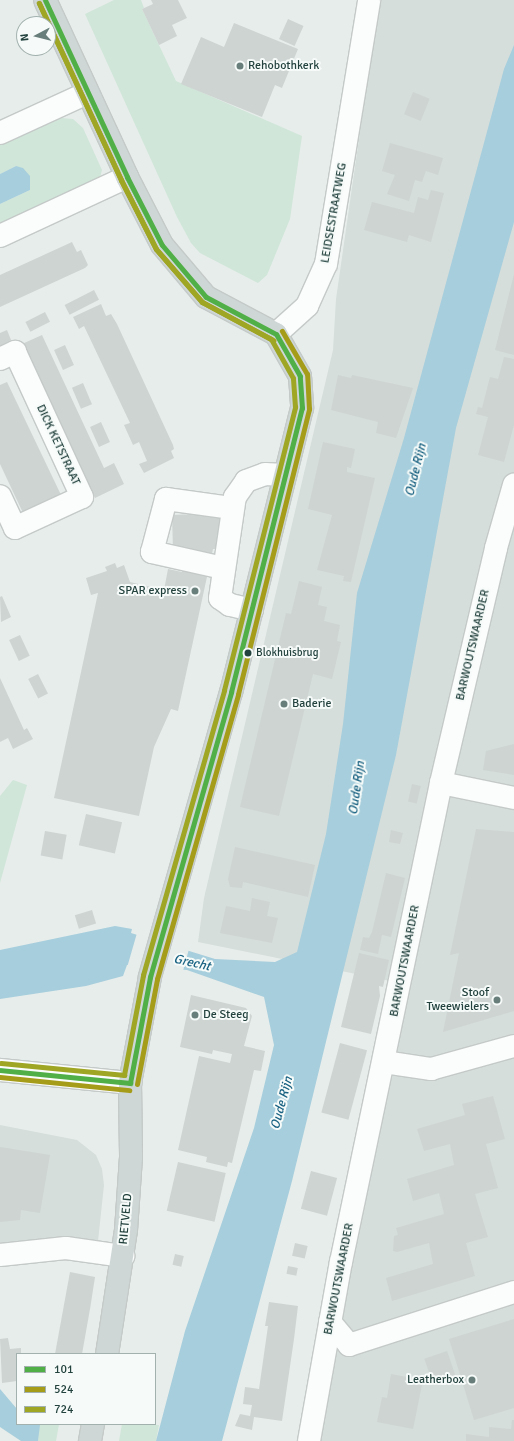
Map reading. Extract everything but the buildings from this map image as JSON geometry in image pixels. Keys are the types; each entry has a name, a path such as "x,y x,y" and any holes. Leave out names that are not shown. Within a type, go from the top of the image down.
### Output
{"main road":[{"path":"45,0 87,93 162,245 206,297 276,334 300,376 302,408 232,692 150,977 130,1083"},
{"name":"RIETVELD","path":"106,1353 123,1256 131,1157 130,1083"},
{"path":"90,1441 93,1425"}],"street":[{"name":"LEIDSESTRAATWEG","path":"276,334 307,306 326,264 369,0"},
{"path":"0,133 87,93"},
{"path":"0,236 127,176"},
{"name":"DICK KETSTRAAT","path":"0,359 15,352 82,497 15,528 0,496"},
{"path":"252,610 230,605 220,598 232,508 235,497 246,481 265,474 285,475"},
{"name":"BARWOUTSWAARDER","path":"309,1441 340,1262 384,1062 441,783 496,548 514,485"},
{"path":"223,568 152,552 166,499 232,508"},
{"path":"441,783 514,798"},
{"path":"384,1062 432,1069 514,1046"},
{"path":"0,1070 130,1083"},
{"path":"0,1255 66,1248 123,1256"},
{"path":"330,1322 349,1345 514,1292"}],"shaded area":[{"path":"379,0 514,0 514,1441 316,1441 346,1280 410,985 198,942 204,898 333,350 336,299"},
{"path":"0,1125 77,1140 96,1155 102,1169 104,1185 96,1260 62,1255 0,1264"}],"green space":[{"path":"114,0 141,0 144,8 142,9 176,81 302,136 290,219 267,275 258,283 200,253 191,243 177,217 85,14"},
{"path":"62,118 73,119 83,128 102,170 100,178 0,228 0,204 30,190 16,166 0,174 0,145"},
{"path":"13,780 27,785 0,883 0,796"},
{"path":"39,1425 59,1425 56,1441 38,1441"},
{"path":"122,1425 159,1425 156,1441 119,1441"}],"water":[{"path":"514,45 514,222 456,428 396,755 292,1181 222,1441 156,1441 185,1331 254,1128 274,1045 264,997 187,970 127,965 123,976 86,986 0,999 0,950 115,926 132,929 131,933 215,959 275,962 297,952 326,834 343,724 357,593 404,438 504,69"},
{"path":"16,166 23,168 30,176 30,190 0,204 0,174"},
{"path":"0,1389 16,1408 16,1425 40,1425 38,1441 21,1441 0,1427"}],"pier":[{"path":"137,933 189,949 183,971 128,967 126,971"}],"transit line":[{"name":"101","path":"45,0 127,177 162,245 206,297 276,334"},
{"name":"524","path":"39,3 121,180 156,249 202,302 273,340"},
{"name":"724","path":"1,1063 124,1075 143,975 224,690 295,407 293,378 271,339 202,302 156,249 121,180 39,3"},
{"name":"524","path":"137,1084 157,979 238,694 309,409 307,374 282,331"},
{"name":"101","path":"130,1083 150,977 231,692 302,408 300,376 276,334"},
{"name":"101","path":"0,1070 130,1083"},
{"name":"524","path":"0,1077 129,1090"}],"place":[{"name":"Rehobothkerk","path":"240,66"},
{"name":"SPAR express","path":"195,591"},
{"name":"Blokhuisbrug","path":"248,653"},
{"name":"Baderie","path":"284,704"},
{"name":"Stoof Tweewielers","path":"497,1000"},
{"name":"De Steeg","path":"195,1015"},
{"name":"Leatherbox","path":"472,1380"}],"water label":[{"name":"Oude Rijn","path":"416,470"},
{"name":"Oude Rijn","path":"357,788"},
{"name":"Grecht","path":"192,963"},
{"name":"Oude Rijn","path":"282,1103"}]}
